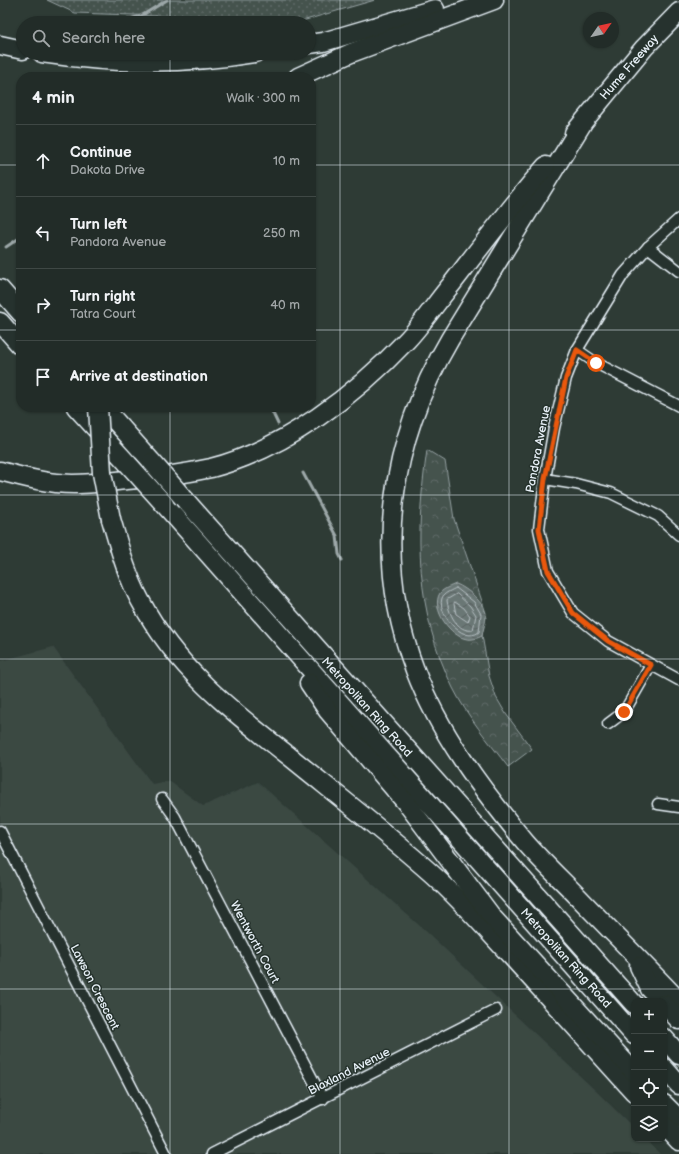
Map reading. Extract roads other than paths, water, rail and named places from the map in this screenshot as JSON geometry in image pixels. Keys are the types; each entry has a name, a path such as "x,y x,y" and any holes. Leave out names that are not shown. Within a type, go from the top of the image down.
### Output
{"highway":[{"path":"316,43 467,0"},
{"path":"309,72 351,53 494,0"},
{"name":"Hume Freeway","path":"582,124 639,54 679,12"},
{"path":"0,45 16,48"},
{"path":"106,60 164,62 190,60"},
{"path":"0,471 57,483 77,484 153,478 210,468 232,461 256,451 311,421 376,372 409,339 517,199 582,124"},
{"path":"582,124 450,339 431,371 420,396 411,422 396,485 393,511 392,568 404,635 415,670 428,700 463,760 526,843 679,1001"},
{"path":"0,289 16,307"},
{"path":"0,322 16,340"},
{"name":"Metropolitan Ring Road","path":"81,412 164,504 633,1034"},
{"path":"98,412 102,473 111,519 128,575 140,601 170,647 208,690 233,712 346,802 434,875 631,1085"},
{"name":"Metropolitan Ring Road","path":"107,412 631,1000"},
{"path":"268,623 328,711 408,805 493,918 632,1070"},
{"path":"631,951 650,989 658,998"},
{"path":"667,1007 679,1020"},
{"path":"575,1026 631,1089"},
{"path":"665,1034 679,1048"},
{"path":"667,1041 679,1055"},
{"path":"666,1070 679,1085"},
{"path":"666,1106 679,1119"},
{"path":"667,1122 679,1135"},
{"path":"667,1128 679,1141"}],"street":[{"name":"Pandora Avenue","path":"679,219 648,247 623,275 577,350 566,378 545,479 539,529 548,571 573,613 608,641 679,680"},
{"path":"648,247 679,272"},
{"path":"577,350 596,363 679,406"},
{"path":"545,479 576,484 611,493 658,516 679,534"},
{"path":"608,724 624,712 651,665"},
{"name":"Wentworth Court","path":"162,799 175,817 323,1099"},
{"path":"658,804 679,807"},
{"name":"Lawson Crescent","path":"0,831 166,1154"},
{"name":"Blaxland Avenue","path":"212,1154 496,1010"}],"water":[{"path":"456,584 470,592 479,601 485,611 486,621 482,636 471,639 461,637 449,628 440,614 438,599 440,593"}],"waterway":[{"path":"141,16 167,0"},
{"path":"6,247 16,240"},
{"path":"272,412 278,424"},
{"path":"303,473 337,536 339,554 342,560"}]}
